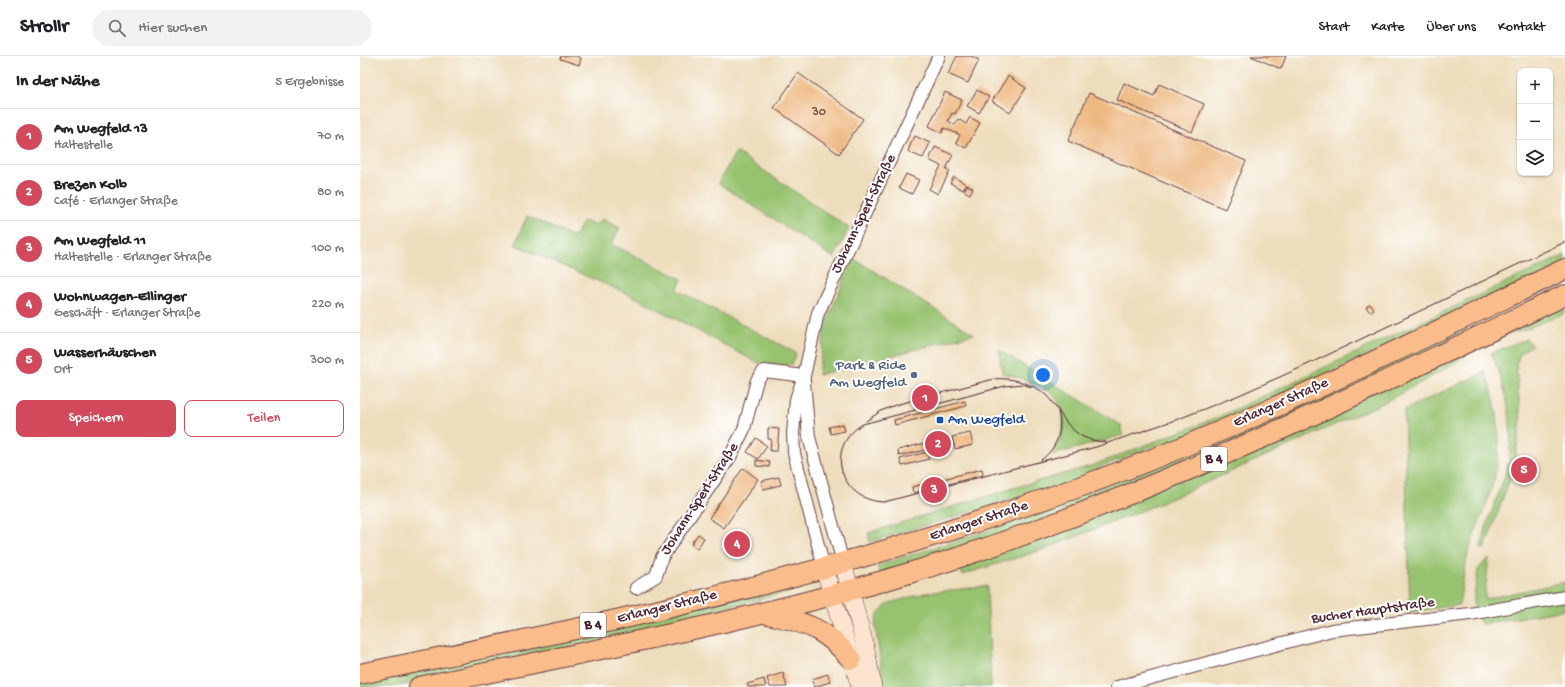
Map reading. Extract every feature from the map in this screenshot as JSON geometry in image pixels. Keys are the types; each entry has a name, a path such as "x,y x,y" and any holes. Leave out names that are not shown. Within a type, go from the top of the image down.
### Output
{"main road":[{"name":"Erlanger Straße","path":"360,674 642,614 844,563 1046,499 1147,461 1309,392 1565,269"},
{"name":"Erlanger Straße","path":"420,687 762,612 841,592 950,560 1017,538 1159,483 1360,394 1565,295"},
{"name":"B 4","path":"762,612 798,621 822,631 852,658"}],"street":[{"name":"Johann-Sperl-Straße","path":"824,568 794,448 794,416 796,399 804,376 818,313 939,56"},
{"name":"Johann-Sperl-Straße","path":"636,588 656,576 662,557 730,456 744,429 756,380 764,371 804,376"},
{"name":"Johann-Sperl-Straße","path":"804,376 809,437 844,563 841,592"},
{"path":"824,568 841,592 866,649 873,687"},
{"path":"841,592 852,658 860,687"},
{"name":"Bucher Hauptstraße","path":"1117,687 1332,630 1470,614 1565,597"}],"green space":[{"path":"736,152 849,228 834,258 718,183"},
{"path":"527,216 574,237 584,221 595,225 602,219 620,228 611,244 682,279 677,290 796,353 792,364 775,367 756,362 639,299 515,245"},
{"path":"1565,255 1565,263 1516,287 1163,448 1157,445 1093,470 1090,476 870,542 868,533 1003,491 1091,466 1216,418"},
{"path":"853,258 974,334 818,375 825,326"},
{"path":"1565,303 1565,313 1529,328 1502,336 1471,351 1444,370 1383,403 1161,503 1045,549 962,575 961,569 992,554"},
{"path":"1464,326 1469,336 1323,405 1053,518 880,574 877,566 999,527 1096,489"},
{"path":"1526,339 1533,345 1521,352 1516,364 1521,421 1514,467 1485,548 1480,549 1489,518 1506,471 1510,445 1508,404 1501,378 1491,353"},
{"path":"999,350 1121,425 1123,435 1053,455 1061,436 1063,421 1062,408 1056,398 1047,390 1019,378 1002,373"},
{"path":"1485,372 1494,397 1498,425 1499,439 1497,466 1491,489 1468,554 1459,605 1410,612 1404,410"},
{"path":"1489,558 1485,599 1565,582 1565,610 1481,624 1473,603 1478,569"},
{"path":"800,581 803,588 541,655 393,687 360,687 360,681"},
{"path":"987,586 991,687 884,687 875,624 878,613 889,603 925,593"}],"building":[{"path":"561,56 576,56 581,58 579,65 560,59"},
{"path":"957,56 971,56 979,60 968,83 948,74"},
{"path":"1251,56 1286,56 1281,69"},
{"path":"798,73 863,119 839,154 774,108"},
{"path":"1008,76 1026,88 1010,113 992,101"},
{"path":"1124,83 1154,96 1159,84 1204,104 1192,132 1117,100"},
{"path":"977,90 989,97 979,113 967,106"},
{"path":"945,92 962,100 955,114 952,113 948,121 955,125 958,119 966,124 970,117 980,123 966,148 956,143 960,135 944,128 942,133 929,126"},
{"path":"1089,93 1246,161 1225,209 1068,141"},
{"path":"915,136 930,143 923,158 908,152"},
{"path":"935,147 953,155 946,169 950,171 938,194 929,189 941,166 929,160"},
{"path":"906,174 919,180 912,194 899,188"},
{"path":"954,177 966,184 963,190 950,183"},
{"path":"967,185 973,188 970,194 964,191"},
{"path":"1370,304 1374,309 1370,312 1366,307"},
{"path":"965,401 966,406 895,425 894,420"},
{"path":"843,424 845,431 831,434 829,427"},
{"path":"768,428 779,429 777,451 770,451 771,439 768,439"},
{"path":"970,433 973,445 955,449 952,437"},
{"path":"756,438 767,446 758,459 747,452"},
{"path":"948,438 951,450 935,454 932,442"},
{"path":"925,443 926,450 899,456 898,450"},
{"path":"927,452 929,459 902,466 900,459"},
{"path":"756,460 770,462 769,467 756,466"},
{"path":"1521,466 1527,467 1526,474 1520,473"},
{"path":"743,468 758,479 724,528 709,518"},
{"path":"982,469 983,475 913,493 912,487"},
{"path":"779,477 781,485 763,489 761,481"},
{"path":"698,534 704,538 697,549 691,544"},
{"path":"783,673 787,687 770,687 767,678"},
{"path":"828,674 830,682 814,687 812,679"},
{"path":"764,679 766,687 748,687 747,684"}],"tram line":[{"path":"1032,387 1022,384 1005,386 863,424 851,434 843,446 840,459 842,471 847,483 857,493 869,499 884,502 1096,447 1181,418 1237,396 1300,368 1565,242"},
{"path":"866,421 881,411 895,405 994,379 1010,379 1026,383 1041,391 1052,402 1073,430 1080,435 1091,440 1106,442"},
{"path":"1041,460 1055,445 1060,426 1058,412"}],"place":[{"name":"Park & Ride Am Wegfeld","path":"914,375"},
{"name":"Am Wegfeld 13","path":"925,398"},
{"name":"Am Wegfeld","path":"940,420"},
{"name":"Brezen Kolb","path":"938,444"},
{"name":"Wasserhäuschen","path":"1524,470"},
{"name":"Am Wegfeld 11","path":"934,490"},
{"name":"Wohnwagen-Ellinger","path":"737,544"}]}
